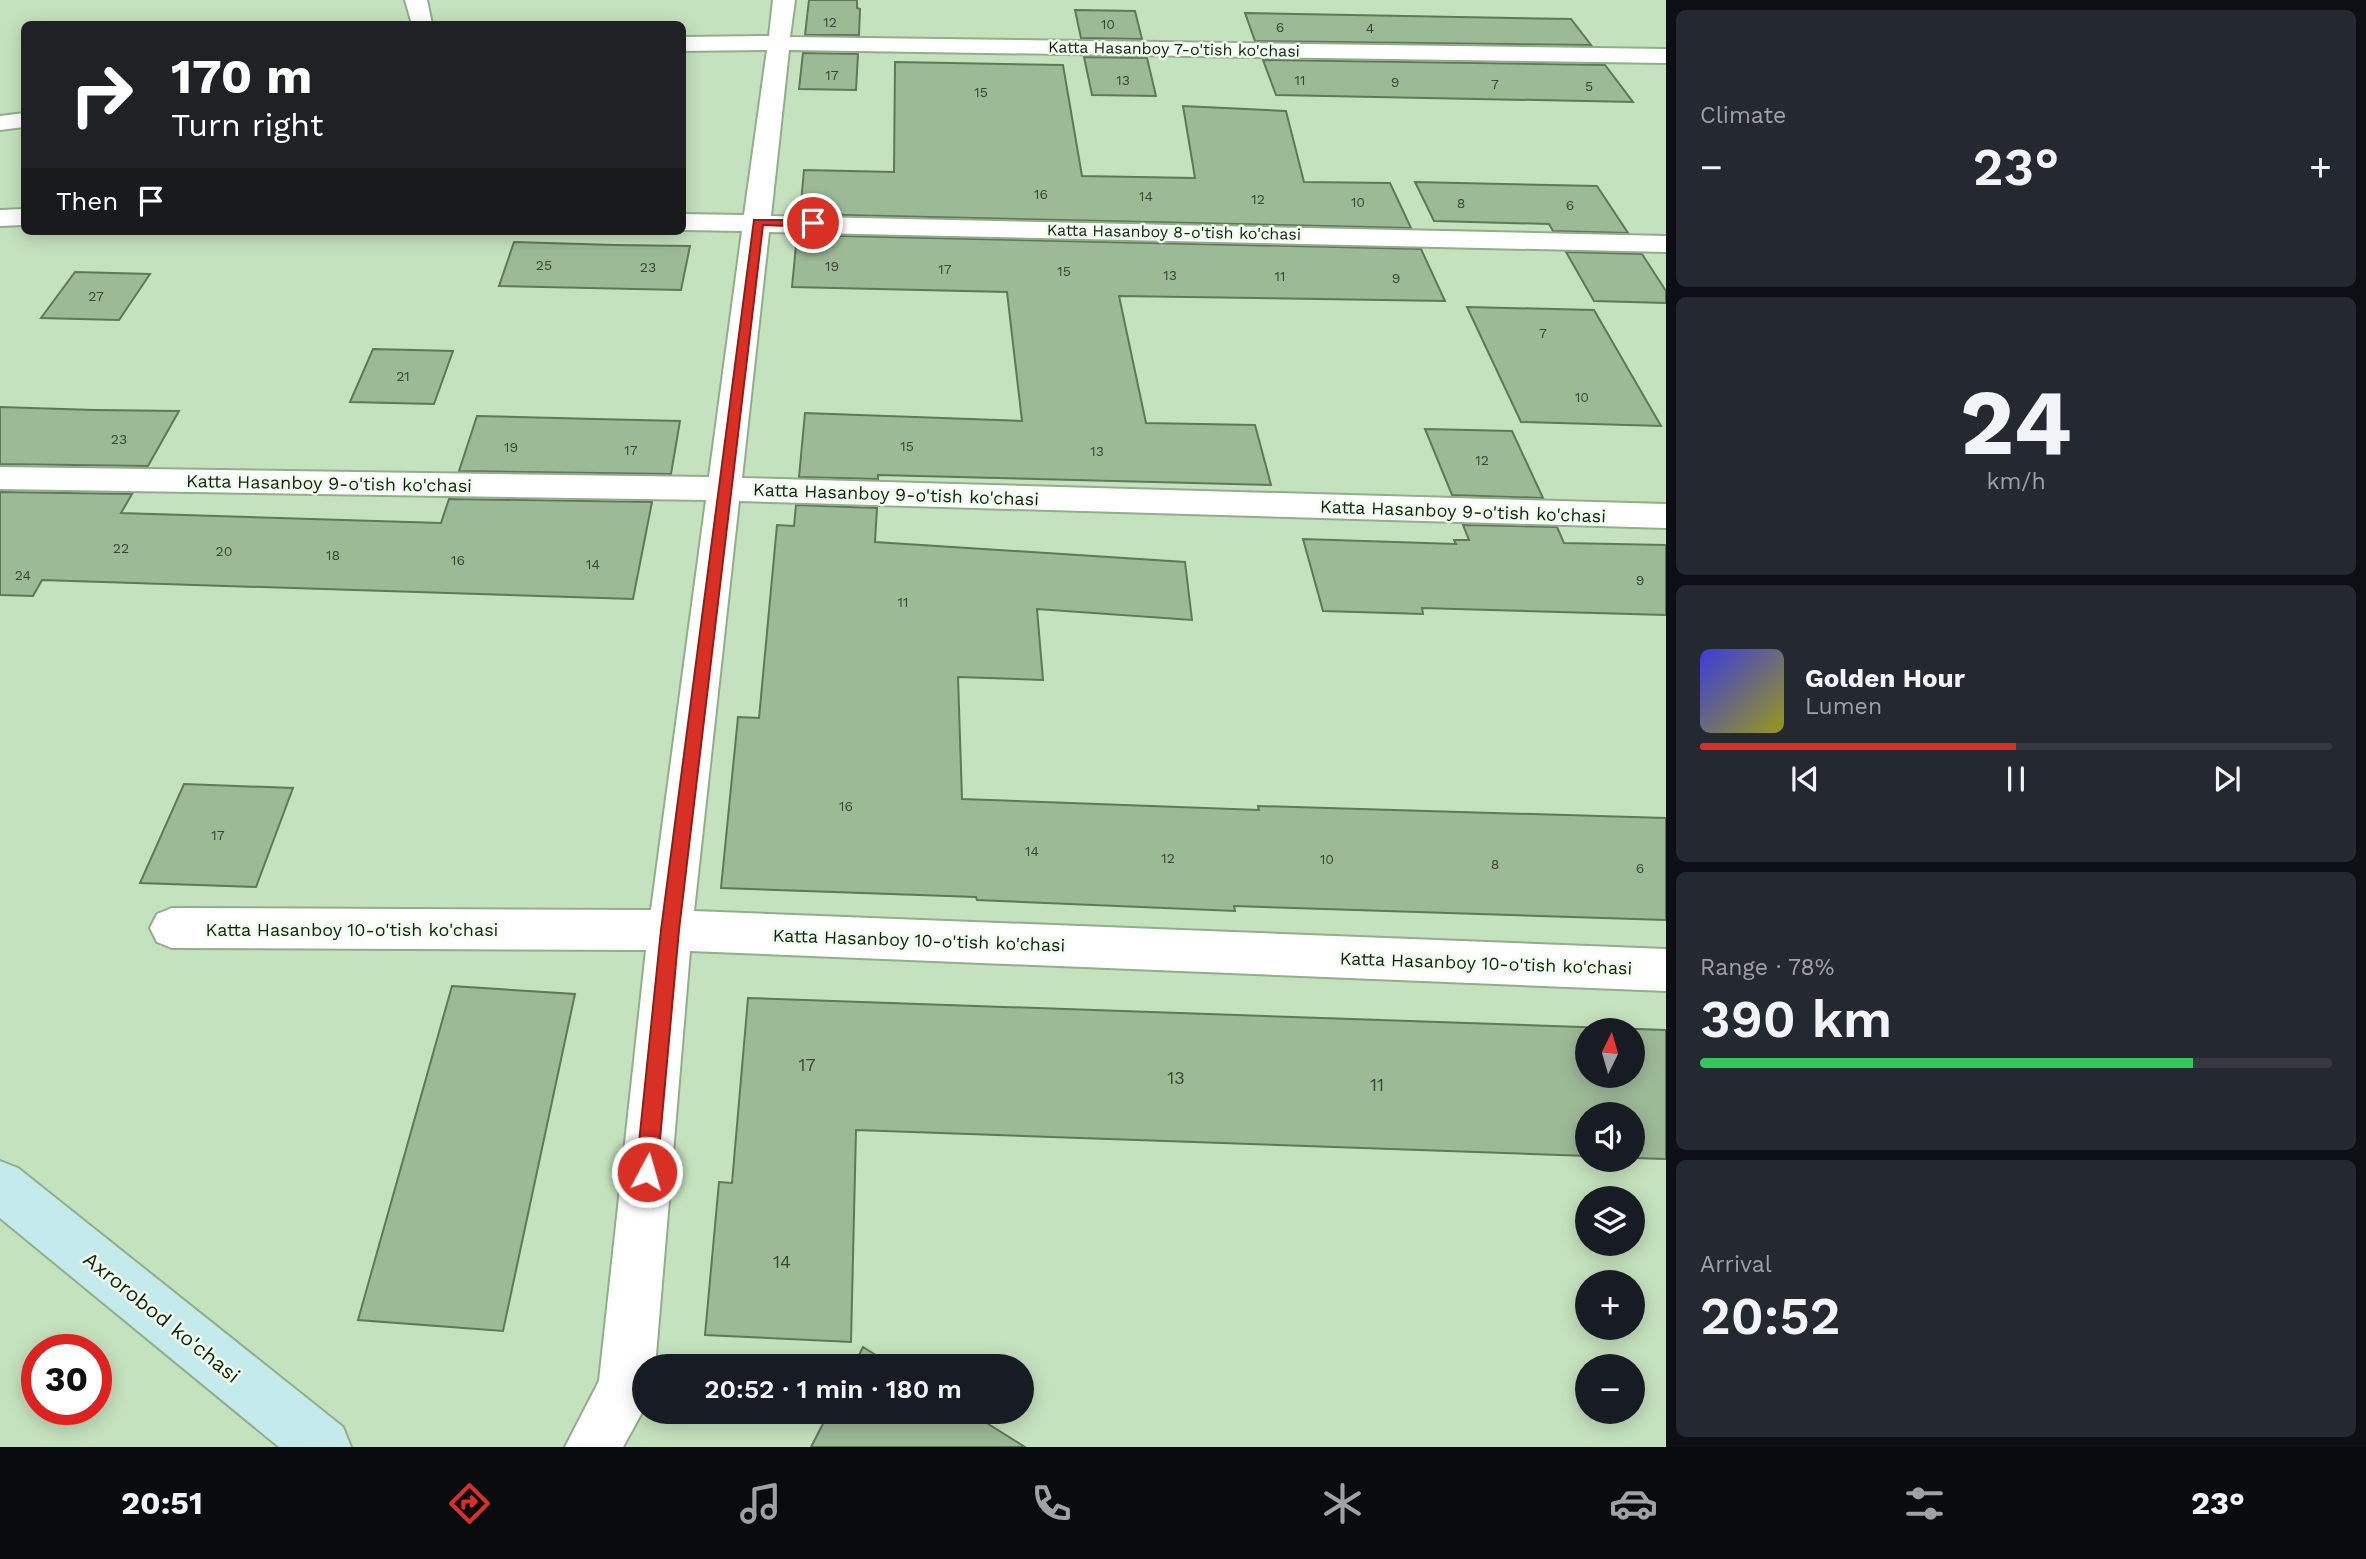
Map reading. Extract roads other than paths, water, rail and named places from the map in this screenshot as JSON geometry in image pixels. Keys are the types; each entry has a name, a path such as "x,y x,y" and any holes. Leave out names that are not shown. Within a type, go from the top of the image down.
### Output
{"street":[{"path":"416,0 421,21"},
{"path":"593,1447 626,1387 670,930 785,0"},
{"name":"Katta Hasanboy 7-o'tish ko'chasi","path":"686,44 780,43 1666,56"},
{"path":"0,123 21,120"},
{"path":"0,218 21,217"},
{"name":"Katta Hasanboy 8-o'tish ko'chasi","path":"686,222 1666,244"},
{"name":"Katta Hasanboy 9-o'tish ko'chasi","path":"0,478 724,489 1666,516"},
{"name":"Katta Hasanboy 10-o'tish ko'chasi","path":"172,928 670,930 1666,970"},
{"name":"Axrorobod ko'chasi","path":"0,1186 300,1440"}]}
